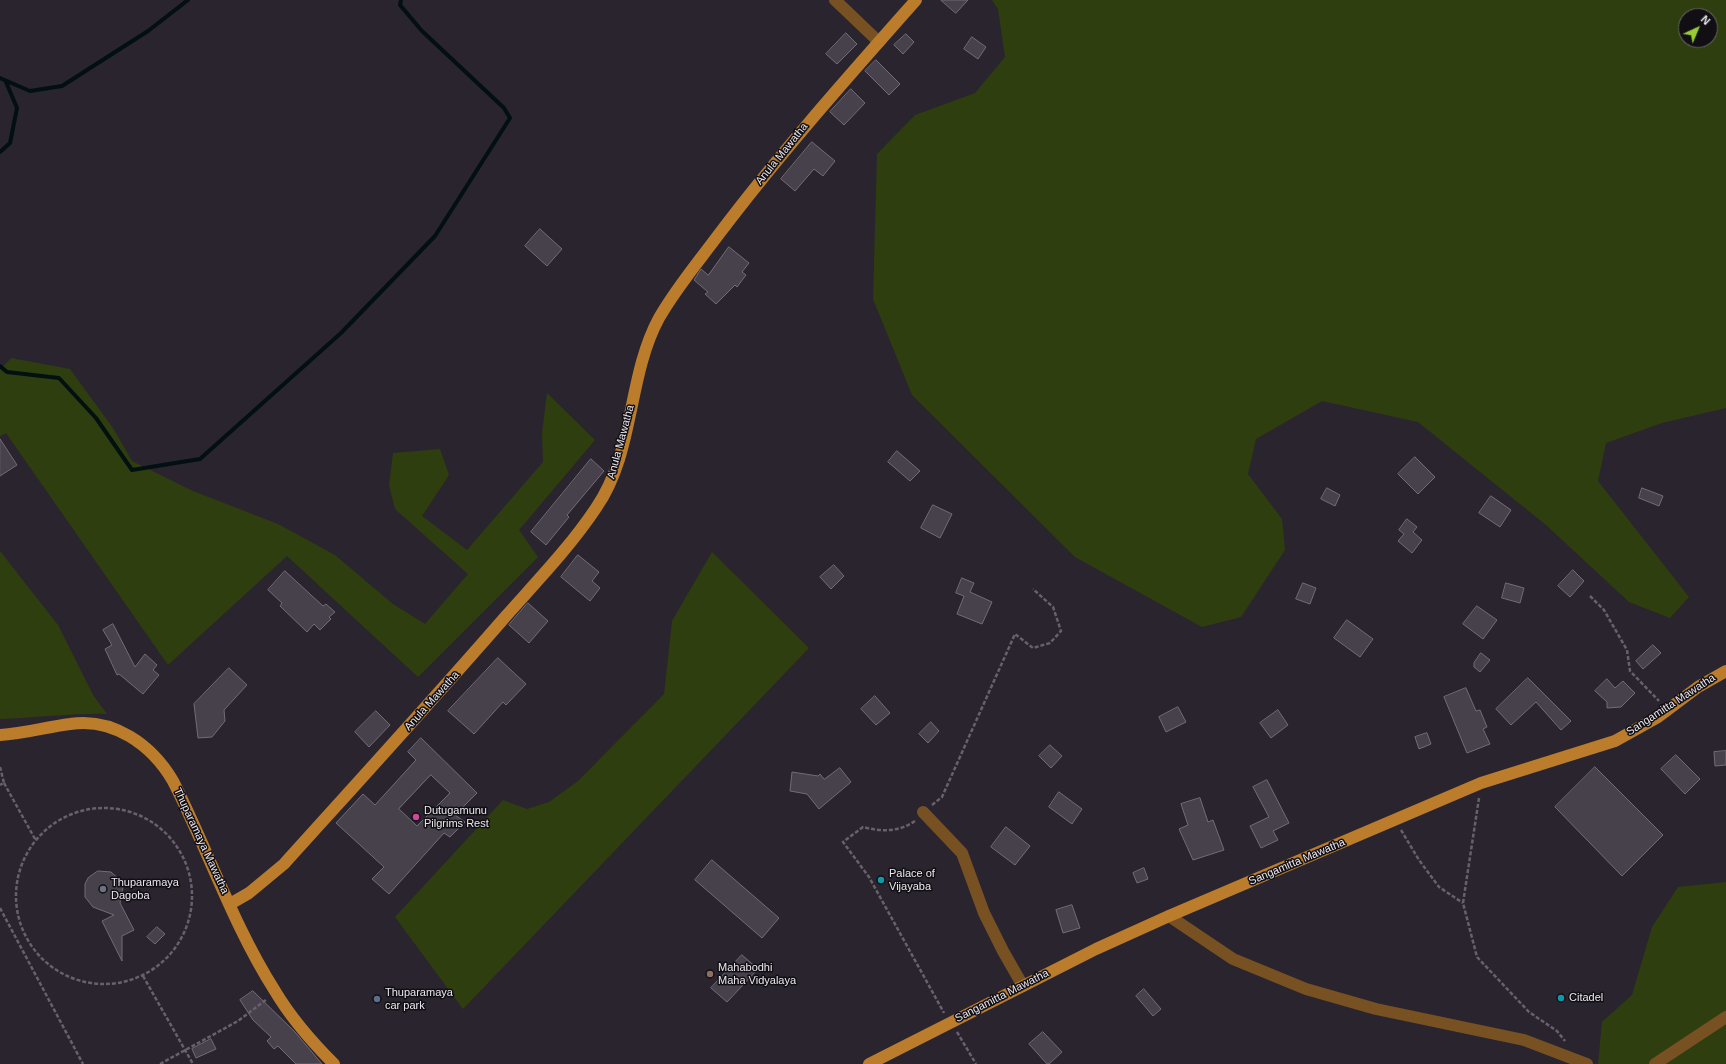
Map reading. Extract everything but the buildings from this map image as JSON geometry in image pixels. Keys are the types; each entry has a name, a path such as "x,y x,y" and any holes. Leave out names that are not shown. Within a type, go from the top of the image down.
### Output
{"main road":[{"name":"Anula Mawatha","path":"230,904 249,893 284,864 476,652 556,560 589,518 607,489 616,469 646,346 661,314 762,176 812,117 916,0"},
{"name":"Sangamitta Mawatha","path":"869,1064 1023,986 1169,916 1481,783 1601,746 1626,735 1667,710 1712,678 1726,671"},
{"name":"Thuparamaya Mawatha","path":"0,735 85,723 112,728 148,749 166,770 173,781 230,904 260,966 275,992 302,1030 334,1064"}],"street":[{"path":"835,0 879,42"},
{"path":"923,812 962,853 984,912 1003,951 1023,986"},
{"path":"1169,916 1233,959 1306,989 1376,1009 1524,1040 1587,1064"},
{"path":"1655,1064 1726,1017"}],"path":[{"path":"976,1064 962,1039 950,1023 869,876 843,842 863,827 890,831 902,828 914,822 923,812 942,797 1015,634 1033,648 1050,643 1061,631 1053,607 1033,589"},
{"path":"1590,596 1604,610 1627,650 1630,671 1667,710"},
{"path":"0,767 4,783 35,839"},
{"path":"0,785 4,783"},
{"path":"1481,783 1462,903 1477,957 1529,1012 1557,1031 1567,1044"},
{"path":"116,808 140,815 161,829 178,848 189,870 193,895 189,920 180,943 164,962 143,976 114,985 84,983 56,971 34,951 19,924 15,894 20,865 35,839 58,819 86,809 116,808"},
{"path":"1395,820 1419,860 1439,887 1462,903"},
{"path":"0,908 83,1064"},
{"path":"143,976 193,1064"},
{"path":"160,1064 185,1048 238,1021 275,992"}],"green space":[{"path":"992,0 1726,0 1726,408 1662,423 1606,443 1598,481 1689,597 1670,618 1629,602 1546,525 1418,422 1322,401 1256,439 1248,474 1282,519 1285,550 1241,617 1202,627 1075,557 912,395 873,299 877,154 915,115 975,93 1005,57 998,9"},
{"path":"11,358 70,369 113,428 132,461 193,491 278,524 335,555 393,604 425,624 468,574 395,509 389,485 393,453 440,449 449,475 422,516 467,550 543,462 542,433 547,393 595,440 519,530 538,557 418,677 287,556 168,665 6,433 0,436 0,370"},
{"path":"0,551 58,625 93,695 107,714 80,714 0,719"},
{"path":"712,552 809,648 463,1009 395,917 503,800 527,809 549,802 578,781 664,694 672,621"},
{"path":"1726,882 1726,1064 1598,1064 1602,1022 1632,995 1652,927 1678,887"}],"waterway":[{"path":"0,78 30,91 62,86 148,31 188,0"},
{"path":"0,366 7,372 59,378 96,418 132,470 200,459 341,333 435,236 510,118 504,108 422,31 400,5 401,0"},
{"path":"0,152 10,143 17,108 6,82"}],"place":[{"name":"Dutugamunu Pilgrims Rest","path":"416,817"},
{"name":"Palace of Vijayaba","path":"881,880"},
{"name":"Thuparamaya Dagoba","path":"103,889"},
{"name":"Mahabodhi Maha Vidyalaya","path":"710,974"},
{"name":"Citadel","path":"1561,998"},
{"name":"Thuparamaya car park","path":"377,999"}]}
